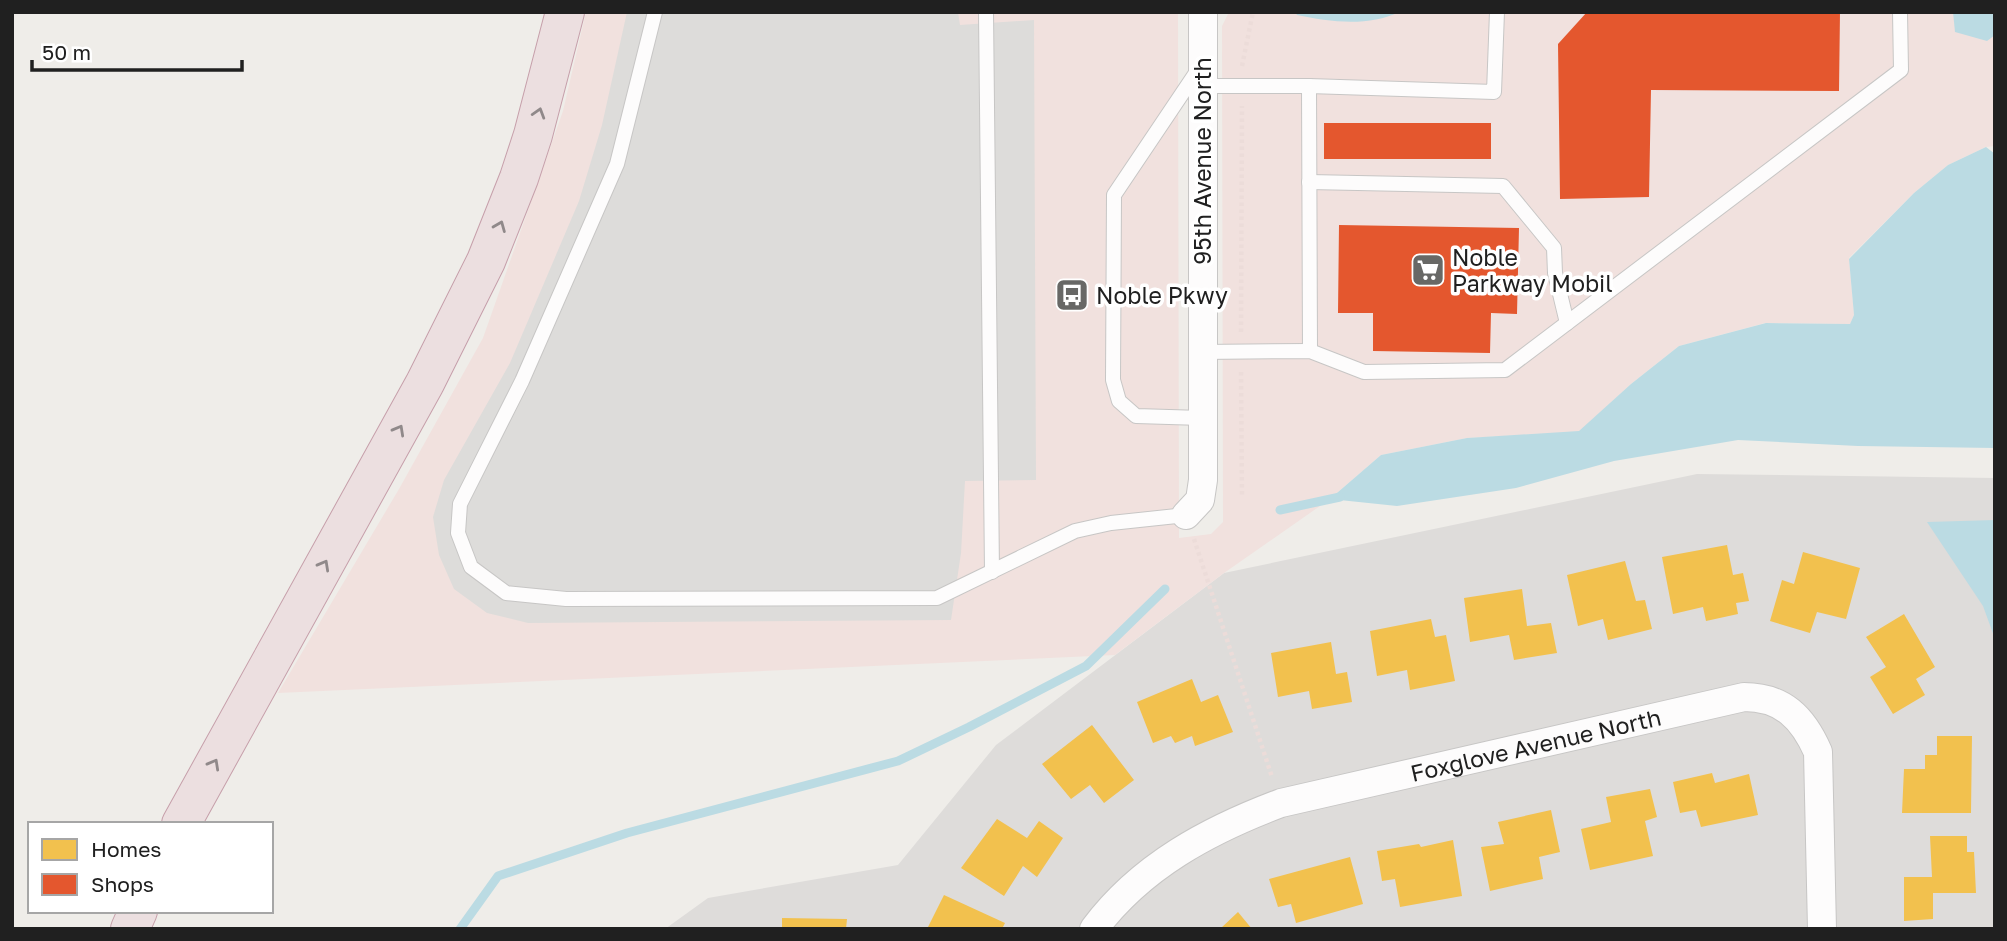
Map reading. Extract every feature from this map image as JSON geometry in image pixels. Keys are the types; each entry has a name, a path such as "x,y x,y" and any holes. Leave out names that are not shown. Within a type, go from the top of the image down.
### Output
{"highway":[{"path":"182,822 425,383 486,261 533,135 565,12"},
{"path":"130,929 137,913"}],"street":[{"name":"95th Avenue North","path":"1186,515 1200,500 1203,480 1203,12"},
{"name":"Foxglove Avenue North","path":"1094,929 1126,893 1177,852 1236,820 1281,803 1744,697 1761,697 1777,702 1809,732 1818,752 1822,929"}],"lane":[{"path":"655,12 617,164 522,382 460,504 458,533 471,567 506,593 566,599 937,598 1075,531 1111,523 1186,515"},
{"path":"985,12 992,572"},
{"path":"1202,418 1136,416 1119,401 1113,380 1114,195 1202,75 1242,86 1494,92 1497,12"},
{"path":"1202,352 1310,351 1364,372 1505,370 1901,70 1900,12"},
{"path":"1309,86 1310,351"},
{"path":"1310,182 1503,186 1554,248 1555,273 1567,323"}],"path":[{"path":"1241,497 1242,61 1253,12"},
{"path":"1186,515 1281,803"}],"shaded area":[{"path":"586,12 1178,12 1179,538 1211,534 1223,522 1222,26 1229,12 1995,12 1995,146 1986,147 1948,165 1914,193 1849,258 1854,315 1850,324 1765,323 1679,346 1631,384 1579,432 1467,438 1381,455 1330,499 1224,573 1115,655 278,693 399,489 483,338 563,111"},
{"path":"627,12 958,12 960,25 1034,20 1036,480 965,481 961,553 951,620 528,623 487,613 454,589 439,555 433,517 444,480 510,363 579,201 602,125"},
{"path":"1697,474 1995,478 1995,929 665,929 708,898 898,865 996,745 1224,573"}],"water":[{"path":"1295,12 1399,12 1375,20 1349,22 1297,15"},
{"path":"1953,12 1995,12 1995,35 1987,41 1955,32"},
{"path":"1986,147 1995,154 1995,448 1858,446 1738,440 1614,461 1516,488 1397,506 1330,499 1381,455 1467,438 1579,431 1631,384 1679,346 1766,323 1850,324 1854,315 1849,259 1914,193 1948,165"},
{"path":"1995,520 1995,639 1983,606 1927,522"}],"building: Homes":[{"path":"1727,545 1733,575 1743,573 1749,601 1736,603 1738,614 1706,621 1703,607 1673,614 1662,557"},
{"path":"1803,552 1860,568 1846,619 1817,612 1810,633 1770,621 1782,580 1794,584"},
{"path":"1625,561 1636,601 1645,600 1652,629 1608,640 1603,619 1578,626 1567,575"},
{"path":"1522,589 1527,626 1551,623 1557,653 1514,660 1509,635 1470,642 1464,598"},
{"path":"1904,614 1935,667 1916,679 1925,695 1893,714 1870,677 1886,667 1866,637"},
{"path":"1431,619 1435,637 1446,635 1455,681 1410,690 1407,670 1377,676 1370,631"},
{"path":"1331,642 1336,674 1347,672 1352,702 1312,709 1309,691 1278,697 1271,653"},
{"path":"1192,679 1201,702 1218,695 1233,732 1195,746 1192,736 1175,743 1171,736 1153,743 1137,702"},
{"path":"1092,725 1134,780 1104,803 1090,785 1071,799 1042,764"},
{"path":"1937,736 1972,736 1971,813 1902,813 1904,769 1925,769 1925,755 1937,755"},
{"path":"1712,773 1715,783 1749,774 1758,815 1701,827 1696,810 1680,813 1673,782"},
{"path":"1650,789 1657,817 1645,821 1653,856 1590,870 1581,829 1611,822 1606,797"},
{"path":"1551,810 1560,852 1539,857 1543,879 1490,891 1481,847 1504,844 1498,822"},
{"path":"997,819 1027,838 1039,821 1063,838 1037,877 1023,866 1004,896 961,868"},
{"path":"1930,836 1967,836 1967,852 1974,852 1976,893 1933,893 1933,919 1904,921 1904,877 1932,877"},
{"path":"1453,840 1462,896 1400,907 1395,879 1382,881 1377,851 1419,844 1421,847"},
{"path":"1350,857 1363,904 1296,923 1291,904 1278,907 1269,879"},
{"path":"944,895 1005,923 1002,929 927,929"},
{"path":"1238,912 1252,929 1220,929"},
{"path":"782,918 847,919 846,929 782,929"}],"building: Shops":[{"path":"1587,12 1840,12 1839,91 1651,90 1649,197 1560,199 1558,44"},
{"path":"1324,123 1491,123 1491,159 1324,159"},
{"name":"Noble Parkway Mobil","path":"1339,225 1519,228 1517,314 1491,313 1490,353 1373,351 1373,313 1338,313"}],"waterway":[{"path":"1280,510 1340,497"},
{"path":"460,929 498,876 627,833 898,761 969,727 1086,666 1165,589"}],"place":[{"name":"Noble Parkway Mobil","path":"1428,270"},
{"name":"Noble Pkwy","path":"1072,295"}]}
